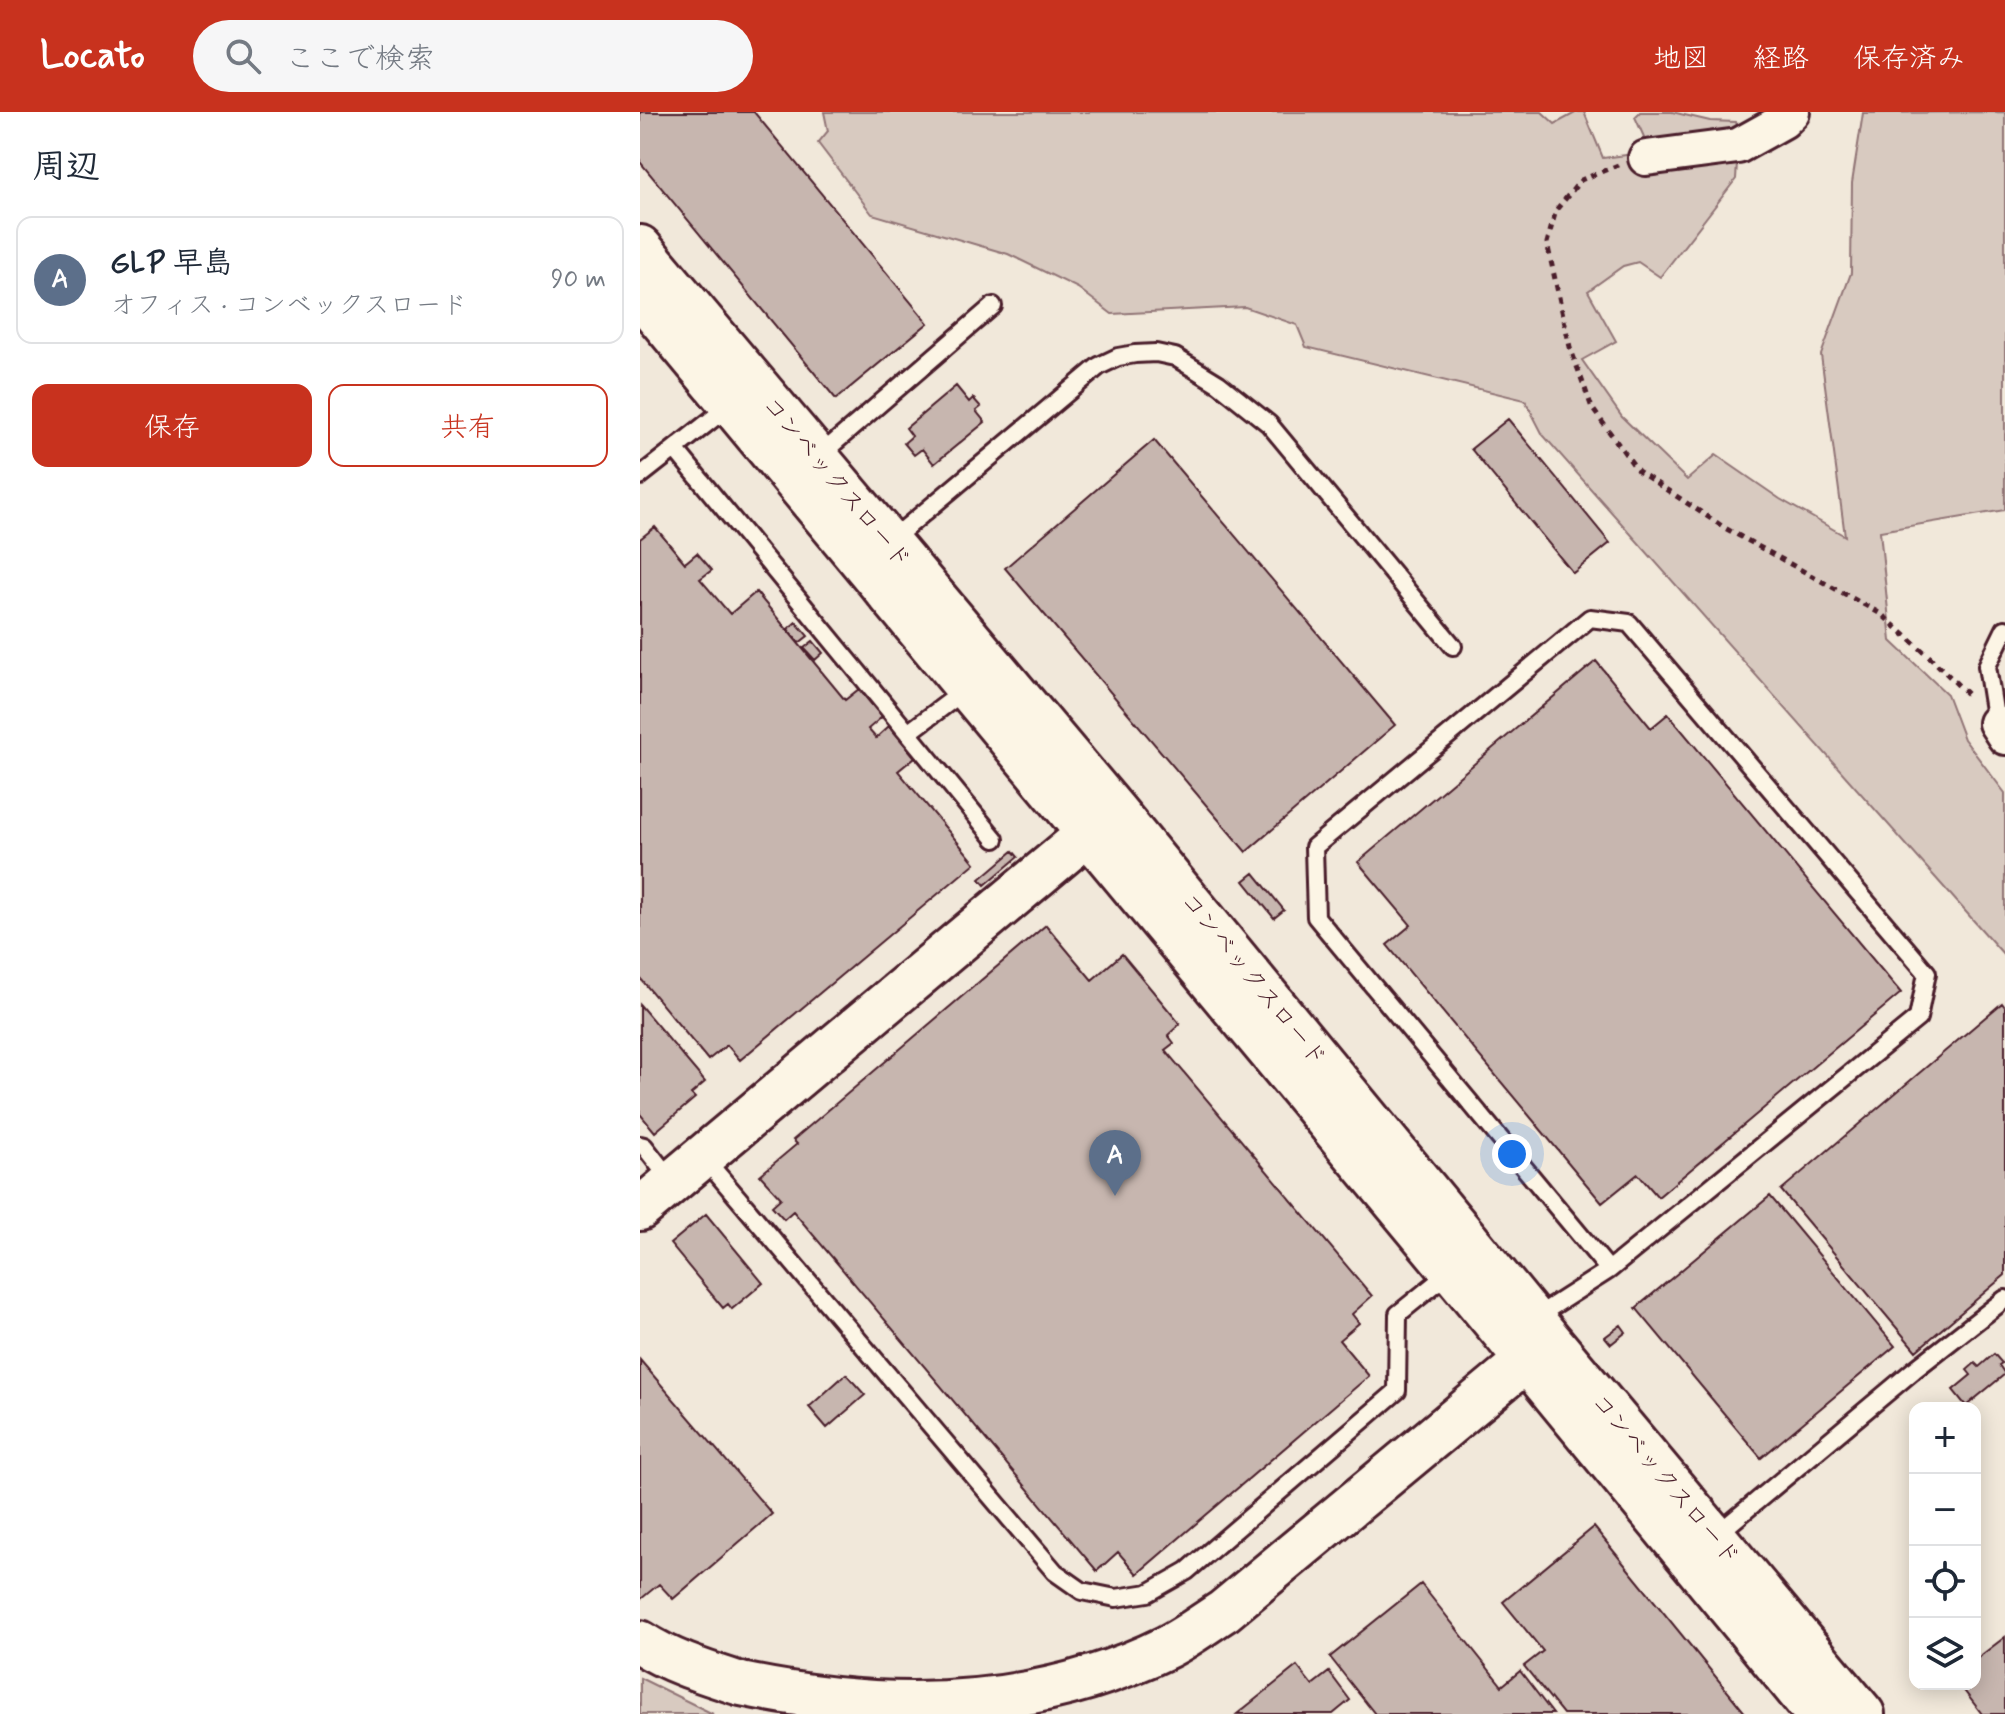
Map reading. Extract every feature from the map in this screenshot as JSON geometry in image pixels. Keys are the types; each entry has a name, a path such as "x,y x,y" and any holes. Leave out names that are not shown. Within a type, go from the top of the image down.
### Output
{"street":[{"path":"1646,158 1738,146 1783,121 1792,112"},
{"name":"コンベックスロード","path":"640,247 652,304 743,395 805,468 1701,1547 1863,1714"},
{"path":"640,1209 1102,822"},
{"path":"640,1642 704,1672 772,1694 838,1706 897,1710 959,1706 1024,1698 1091,1678 1168,1646 1224,1611 1529,1339"},
{"name":"コンベックスロード","path":"1701,1547 1817,1714"}],"lane":[{"path":"805,468 993,306"},
{"path":"876,553 1099,366 1118,357 1156,353 1175,357 1219,384 1269,424 1453,646"},
{"path":"640,476 743,395"},
{"path":"675,449 995,839"},
{"path":"1529,1339 1918,1018 1927,973 1629,623 1590,618 1314,847 1316,917 1609,1270"},
{"path":"2000,730 1987,666 2005,629"},
{"path":"908,733 981,678"},
{"path":"640,1145 688,1169 1055,1572 1082,1591 1116,1598 1148,1593 1187,1571 1397,1391 1398,1314 1464,1260"},
{"path":"1701,1547 1914,1370 2005,1299"}],"path":[{"path":"1646,158 1614,166 1581,180 1556,210 1547,243 1570,347 1592,408 1638,471 1725,528 1881,614 1931,658 2000,730"}],"shaded area":[{"path":"824,112 1542,112 1555,124 1577,112 1584,112 1603,158 1634,154 1644,137 1635,117 1640,112 1672,112 1710,121 1736,122 1739,132 1736,179 1660,277 1638,262 1623,266 1588,291 1616,341 1582,360 1622,417 1687,480 1716,455 1780,499 1845,536 1821,355 1851,273 1852,183 1863,113 2005,112 2005,510 1880,531 1891,641 1947,694 1964,739 2005,793 2005,956 1543,435 1525,400 1306,347 1297,325 1245,307 1112,314 1078,288 1008,254 872,214 818,143 828,131"},
{"path":"640,1678 713,1714 640,1714"}],"building":[{"path":"640,112 754,112 928,323 836,399 640,162"},
{"path":"956,386 969,402 973,398 981,407 976,411 985,422 934,464 922,449 914,455 904,443 912,436 906,428"},
{"path":"1508,419 1610,543 1573,573 1471,449"},
{"path":"1154,440 1395,725 1246,852 1005,568"},
{"path":"655,527 685,563 697,553 712,570 700,579 730,614 756,592 845,700 859,689 882,717 868,729 876,738 889,726 915,757 898,771 975,863 740,1060 727,1045 708,1060 640,978 640,539"},
{"path":"796,622 808,636 799,643 788,629"},
{"path":"813,641 823,653 815,660 804,648"},
{"path":"1596,661 1651,728 1668,714 1901,993 1658,1197 1638,1174 1602,1203 1387,945 1411,925 1358,862"},
{"path":"1013,851 1018,857 985,885 980,879"},
{"path":"1254,873 1284,910 1274,918 1244,881"},
{"path":"1046,925 1092,980 1122,954 1180,1024 1168,1035 1174,1043 1165,1050 1372,1296 1352,1314 1359,1323 1339,1340 1369,1376 1137,1574 1118,1552 1097,1571 793,1211 784,1219 772,1206 781,1198 760,1175 797,1144 793,1140"},
{"path":"2002,1003 2005,1007 2005,1275 1916,1351 1781,1190"},
{"path":"640,1005 705,1082 691,1094 695,1098 655,1132 640,1114"},
{"path":"1770,1196 1895,1346 1761,1458 1636,1308"},
{"path":"706,1214 763,1283 732,1309 728,1304 723,1308 670,1244"},
{"path":"1621,1325 1626,1332 1611,1344 1605,1337"},
{"path":"1994,1354 2002,1363 1999,1365 2005,1374 1971,1402 1963,1402 1953,1390 1971,1375 1967,1370 1975,1363 1979,1367"},
{"path":"640,1360 772,1514 673,1599 659,1584 640,1597"},
{"path":"846,1374 865,1395 827,1428 809,1407"},
{"path":"1594,1527 1746,1714 1563,1714 1524,1666 1543,1651 1503,1602"},
{"path":"1421,1584 1502,1686 1520,1671 1553,1714 1375,1714 1330,1657"},
{"path":"2005,1637 2005,1714 1982,1714 1964,1690 1981,1690 1981,1655"},
{"path":"1297,1666 1312,1685 1329,1672 1350,1700 1333,1714 1237,1714"}],"place":[{"name":"GLP 早島","path":"1115,1196"}]}
